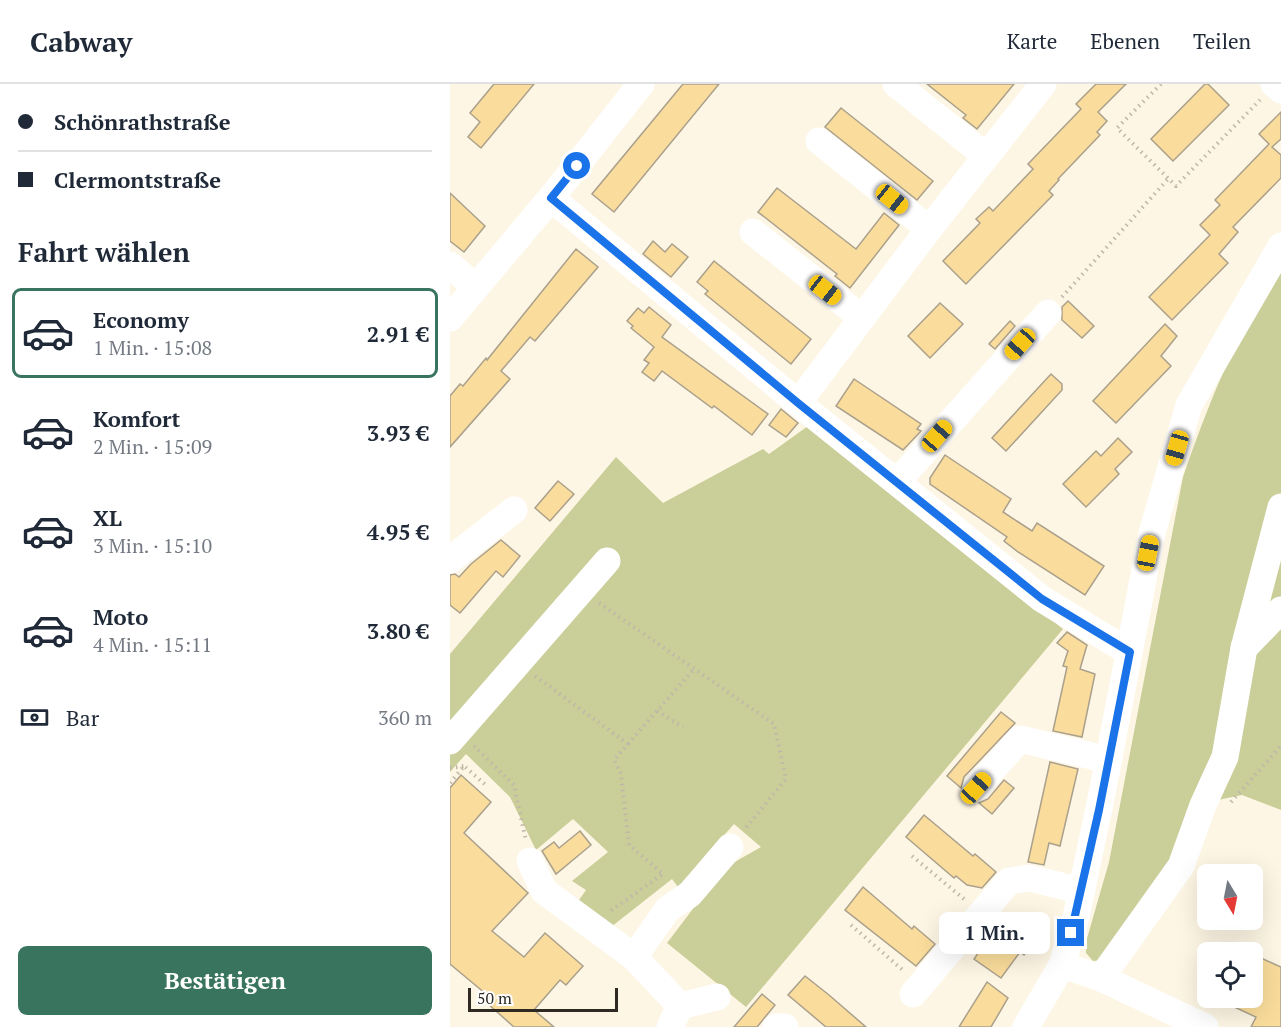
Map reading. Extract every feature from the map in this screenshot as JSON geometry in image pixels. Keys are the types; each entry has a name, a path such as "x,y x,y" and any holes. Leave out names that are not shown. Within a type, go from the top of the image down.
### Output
{"street":[{"path":"450,318 551,198 642,84"},
{"path":"896,84 986,156"},
{"path":"798,403 929,229 1043,84"},
{"path":"1275,84 1281,90"},
{"path":"819,141 929,229"},
{"path":"551,198 798,403 1042,599 1130,652"},
{"path":"753,232 862,318"},
{"path":"1026,1027 1062,965 1082,891 1152,533 1189,405 1281,246"},
{"path":"450,265 475,287"},
{"path":"897,482 1048,313"},
{"path":"1101,978 1181,866 1203,805 1225,757 1244,648 1281,507"},
{"path":"450,560 514,510"},
{"path":"454,736 607,561"},
{"path":"1244,648 1281,610"},
{"path":"976,788 1020,739 1109,760"},
{"path":"634,957 668,909 690,894 730,847"},
{"path":"530,861 544,891 634,957 675,1017 717,997"},
{"path":"916,989 1009,881 1029,878 1082,891"},
{"path":"1062,965 1101,978 1205,1027"},
{"path":"776,1027 785,1027"}],"path":[{"path":"1161,84 1117,128 1176,186 1275,84"},
{"path":"1048,313 1167,179"},
{"path":"582,590 774,724 786,778 730,847"},
{"path":"518,663 628,744"},
{"path":"591,925 663,874 629,845 621,774 614,760 694,669"},
{"path":"657,711 683,727"},
{"path":"454,736 514,785 530,861"},
{"path":"450,783 464,766"},
{"path":"450,768 464,766 488,787"},
{"path":"912,856 981,913"},
{"path":"851,925 916,989"}],"green space":[{"path":"1281,268 1281,810 1242,795 1194,805 1178,856 1102,960 1093,961 1086,953 1086,942 1109,862 1183,477 1237,342"},
{"path":"808,426 1063,629 746,1007 667,943 724,868 761,847 734,824 678,887 672,879 611,927 577,903 586,890 572,881 608,852 573,819 536,850 510,797 466,754 450,772 450,654 616,457 663,503 763,449 769,454"}],"building":[{"path":"494,84 534,84 481,148 468,137 480,122 470,113"},
{"path":"683,84 719,84 614,212 592,194"},
{"path":"927,84 1014,84 977,129 963,118 966,115"},
{"path":"1096,84 1126,84 1098,112 1107,121 1097,132 1100,135 1058,179 1049,191 1053,195 966,284 943,261 980,223 976,219 989,207 993,211 1033,169 1028,164 1081,109 1076,104"},
{"path":"1205,84 1208,84 1229,105 1173,161 1151,139"},
{"path":"841,108 933,181 917,200 825,127"},
{"path":"1281,112 1281,139 1272,147 1281,155 1281,178 1233,227 1238,232 1219,254 1228,263 1172,320 1149,297 1210,235 1200,225 1220,205 1215,200 1269,144 1259,134"},
{"path":"777,188 856,249 884,213 899,225 850,288 835,276 837,274 758,212"},
{"path":"450,193 485,226 464,252 450,241"},
{"path":"653,241 665,252 672,244 688,257 671,277 643,254"},
{"path":"576,249 598,267 535,341 530,337 501,371 510,379 450,447 450,396 460,384 463,386 486,358 487,360"},
{"path":"714,261 811,339 791,364 705,294 708,291 697,282"},
{"path":"1068,301 1094,326 1082,338 1062,320 1062,307"},
{"path":"940,303 963,324 930,358 908,336"},
{"path":"649,307 671,325 662,337 768,414 752,435 662,371 654,381 642,372 649,363 644,360 654,347 631,328 633,326 627,321 638,308 644,313"},
{"path":"1010,321 1015,326 995,349 989,344"},
{"path":"1165,324 1177,336 1161,356 1171,366 1116,423 1093,401"},
{"path":"1051,374 1062,384 1062,390 1006,451 992,438"},
{"path":"854,379 921,424 917,429 921,431 903,450 836,406"},
{"path":"781,409 798,423 786,437 769,425"},
{"path":"1118,438 1132,452 1115,469 1119,474 1086,507 1063,484 1096,451 1101,456"},
{"path":"945,455 1011,499 1003,512 1032,531 1037,523 1104,566 1085,595 1018,552 1004,541 1007,537 930,484 930,478"},
{"path":"558,481 574,494 550,521 535,508"},
{"path":"501,540 520,556 503,577 496,571 460,613 450,605 450,575 455,574 459,577 471,564"},
{"path":"1067,632 1087,645 1080,669 1095,674 1082,737 1053,731 1067,667 1063,666 1068,651 1057,643"},
{"path":"1001,712 1015,723 964,777 961,788 947,776"},
{"path":"1050,762 1078,769 1060,846 1049,843 1044,865 1028,862"},
{"path":"461,775 491,802 464,833 528,893 492,931 524,957 545,933 583,966 566,985 560,980 534,1010 554,1027 514,1027 488,1004 492,999 450,964 450,788"},
{"path":"1004,780 1014,788 992,814 979,803 988,799"},
{"path":"924,815 996,872 982,888 967,885 956,876 954,878 906,837"},
{"path":"580,831 591,845 556,874 542,851 554,842 559,848"},
{"path":"863,887 912,929 914,926 935,944 916,966 845,910"},
{"path":"1018,916 1040,931 1024,955 1020,952 1001,978 974,959 992,933 1002,940"},
{"path":"1263,959 1281,967 1281,1027 1251,1027 1256,1017 1237,1008 1263,1008"},
{"path":"805,976 866,1027 826,1027 788,995"},
{"path":"987,982 1008,998 991,1027 959,1027"},
{"path":"762,994 775,1005 757,1027 734,1027"}],"route":[{"path":"577,166 551,198 798,403 1042,599 1130,652 1082,891 1071,933"}]}
